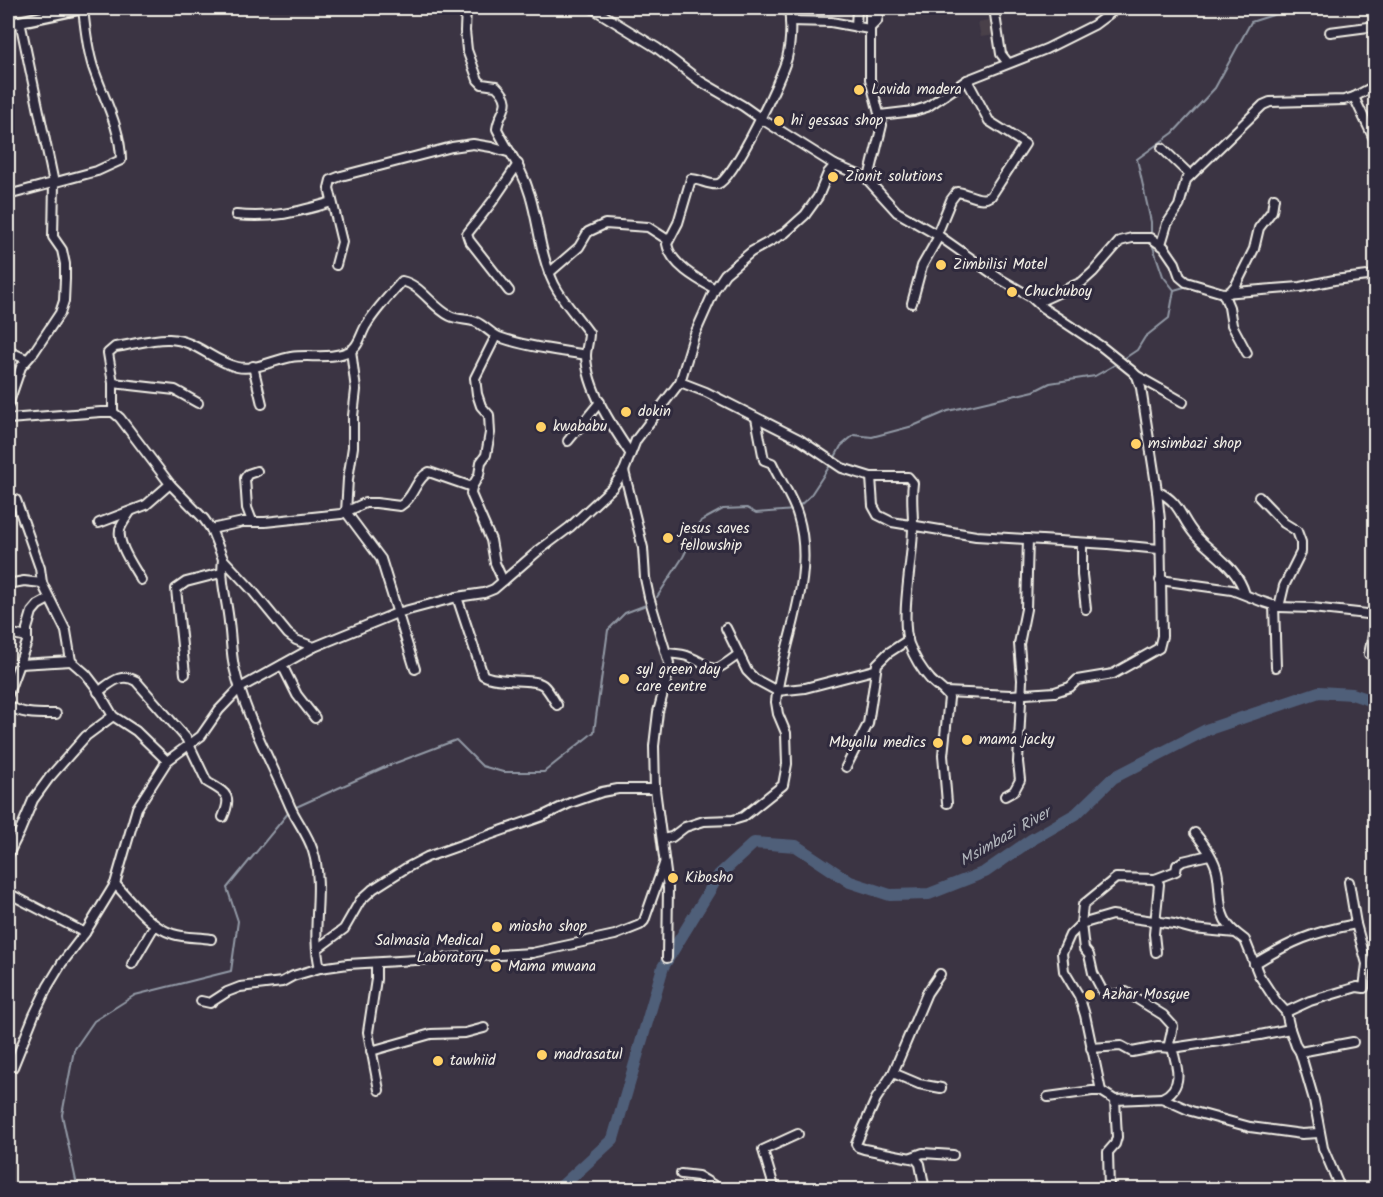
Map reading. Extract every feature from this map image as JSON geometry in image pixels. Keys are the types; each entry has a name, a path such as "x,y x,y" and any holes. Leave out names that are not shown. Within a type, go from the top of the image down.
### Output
{"street":[{"path":"8,24 83,8 92,65 117,135 121,160 97,171 8,195"},
{"path":"466,8 467,50 478,80 482,84 496,86 507,104 497,129 518,164 531,196 540,248 549,273 564,303 589,333 586,355 600,402 630,453"},
{"path":"597,8 657,48 700,81 835,165 866,178 897,212 938,235 1038,302 1061,321 1102,347 1137,376 1183,402"},
{"path":"715,289 695,278 680,264 668,250 668,240 678,224 692,179 717,184 723,181 738,160 782,76 788,57 789,8"},
{"path":"856,27 857,8"},
{"path":"866,178 870,174 882,125 870,79 870,8"},
{"path":"869,29 877,21 880,8"},
{"path":"994,8 1001,54 1008,63"},
{"path":"880,115 927,107 967,80 1047,49 1094,25 1117,8"},
{"path":"8,405 21,367 52,327 64,301 65,264 62,250 53,237 54,183 20,21"},
{"path":"790,21 820,21 869,29"},
{"path":"1329,32 1376,26"},
{"path":"912,303 922,266 938,235 951,200 957,192 966,192 986,199 1025,144 989,121 967,80"},
{"path":"1161,244 1167,224 1179,206 1186,180 1263,105 1270,102 1307,102 1354,97 1376,85"},
{"path":"1354,97 1376,143"},
{"path":"336,265 342,242 332,202 329,183 331,180 452,147 472,144 510,153"},
{"path":"1162,148 1190,176"},
{"path":"509,291 469,240 467,234 518,164"},
{"path":"8,1068 13,1067 34,1015 55,974 85,933 115,884 137,808 167,761 201,736 219,710 240,688 314,647 397,613 457,597 488,592 592,508 613,487 624,471 636,440 680,382 694,336 715,289 734,265 751,252 785,233 805,214 818,197 828,173 835,165"},
{"path":"1226,293 1236,285 1254,249 1259,228 1272,211 1274,198"},
{"path":"236,215 258,218 279,216 332,202"},
{"path":"549,273 579,247 588,232 605,224 648,227 668,240"},
{"path":"1038,302 1082,282 1120,242 1132,238 1151,238 1161,244 1168,250 1178,273 1186,282 1226,293 1300,287 1376,275"},
{"path":"112,412 112,383 108,362 110,349 160,339 185,341 237,367 254,366 293,356 320,357 351,350 359,340 366,324 402,281 410,283 437,308 451,316 477,322 496,336 523,344 586,355"},
{"path":"1226,293 1232,325 1247,353"},
{"path":"496,336 475,378 477,394 489,415 490,434 486,454 481,462 479,475 471,494 490,540 495,563 503,581"},
{"path":"351,350 356,390 346,512 381,560 416,669"},
{"path":"8,351 26,359"},
{"path":"254,366 262,404"},
{"path":"945,692 1021,695 1055,692 1070,687 1077,680 1113,674 1159,648 1162,636 1157,491 1141,388 1137,376"},
{"path":"680,382 706,392 799,439 842,468 871,477 908,477 913,483 911,498 913,525 906,610 908,640 922,669 935,685 945,692 950,704 943,746 947,802"},
{"path":"112,383 175,390 198,403"},
{"path":"568,441 600,402"},
{"path":"8,419 112,412 126,425 170,484 211,529 223,559 288,634 314,647"},
{"path":"662,839 672,837 685,827 700,822 739,819 783,785 787,764 786,733 778,714 777,691 800,596 803,551 798,517 772,463 764,460 756,418"},
{"path":"252,521 247,508 245,478 248,474 257,471"},
{"path":"624,471 644,548 645,578 649,597 667,653 668,674 658,712 654,746 654,789 668,888 667,958"},
{"path":"211,529 252,521 265,522 346,512 365,503 400,506 412,494 423,475 429,472 472,487"},
{"path":"871,477 873,506 878,515 892,522 976,536 1159,549"},
{"path":"99,523 146,505 170,484"},
{"path":"1157,491 1172,500 1196,537 1233,570 1243,585 1245,594"},
{"path":"1259,497 1284,523 1297,531 1302,542 1301,552 1276,606 1276,668"},
{"path":"16,500 40,567 42,583 66,631 71,661 86,674 113,716 136,731 167,761"},
{"path":"130,512 120,528 120,534 141,580"},
{"path":"1005,796 1014,791 1020,780 1018,762 1021,660 1019,644 1026,609 1028,539"},
{"path":"1083,543 1082,574 1086,609"},
{"path":"223,559 221,573 229,621 230,645 240,688 291,810 306,832 313,851 319,879 317,949 320,968"},
{"path":"184,674 176,589 186,582 221,573"},
{"path":"1160,580 1214,586 1245,594 1263,603 1276,606 1376,615"},
{"path":"8,584 24,581 42,583"},
{"path":"457,597 483,675 489,679 538,682 545,686 557,705"},
{"path":"8,694 27,642 32,612 38,605 49,599"},
{"path":"1369,654 1376,621"},
{"path":"726,628 747,671 755,679 777,691 805,688 874,670"},
{"path":"8,633 27,637"},
{"path":"846,767 868,724 874,670 879,661 908,640"},
{"path":"667,653 687,656 710,669 722,668 739,654"},
{"path":"20,664 71,661"},
{"path":"282,665 297,695 315,718"},
{"path":"98,692 116,679 129,677 136,681 180,730 207,782 220,788 228,806 223,817"},
{"path":"8,705 14,710 24,712 56,714"},
{"path":"8,855 33,800 49,778 86,735 113,716"},
{"path":"317,949 344,929 360,902 373,889 427,857 543,816 570,803 602,792 618,789 654,789"},
{"path":"1195,833 1214,862 1218,874 1221,912 1230,928 1245,940 1254,964 1276,1001 1286,1012 1314,1100 1323,1148 1341,1190"},
{"path":"1048,1096 1092,1090 1101,1091 1115,1100 1162,1098 1170,1095 1177,1086 1179,1073 1169,1044 1173,1030 1171,1022 1126,992 1112,995 1103,992 1093,972 1089,955 1084,949 1081,924 1083,905 1116,878 1155,879 1176,871 1177,865 1183,861 1209,855"},
{"path":"201,1001 210,1003 233,989 282,982 293,976 320,968 348,964 532,953 615,935 640,926 644,921 664,864"},
{"path":"1155,879 1159,884 1155,921 1156,952"},
{"path":"1286,1012 1310,1001 1357,987 1364,988 1367,964 1356,924 1349,882"},
{"path":"115,884 155,925 172,934 211,939"},
{"path":"8,893 85,933"},
{"path":"1101,1091 1079,996 1064,971 1062,953 1070,935 1081,924 1112,915 1193,929 1236,933"},
{"path":"1254,964 1305,936 1356,924"},
{"path":"132,963 155,925"},
{"path":"376,964 368,1032 379,1090"},
{"path":"925,1190 920,1164 916,1159 864,1149 856,1144 876,1099 893,1073 927,993 940,974"},
{"path":"371,1051 431,1034 465,1034 484,1028"},
{"path":"1091,1048 1122,1046 1132,1052 1158,1047 1172,1048 1290,1029"},
{"path":"1300,1052 1353,1042"},
{"path":"893,1073 919,1084 941,1088"},
{"path":"1162,1098 1191,1111 1250,1127 1302,1134 1319,1133"},
{"path":"1108,1190 1108,1152 1115,1144 1117,1137 1115,1100"},
{"path":"776,1190 763,1150 798,1134"},
{"path":"912,1157 922,1153 953,1155"},
{"path":"681,1174 698,1176 721,1190"}],"shaded area":[{"path":"993,19 996,35 981,37 978,22"}],"waterway":[{"path":"1151,236 1151,222 1137,159 1173,133 1215,88 1251,22 1276,14 1280,8"},
{"path":"1122,360 1137,350 1145,337 1169,318 1174,290 1163,276 1151,241"},
{"path":"1361,273 1376,270"},
{"path":"1174,290 1188,286"},
{"path":"834,459 841,446 854,435 872,437 913,426 948,411 1034,391 1050,383 1095,376 1118,363"},
{"path":"657,597 683,557 701,521 723,509 747,508 756,513 795,510 810,496 831,464"},
{"path":"294,808 385,767 456,740 482,766 503,772 544,772 594,732 608,630 625,613 646,605"},
{"name":"Msimbazi River","path":"556,1190 613,1139 663,967 719,875 754,843 796,846 850,882 890,895 929,894 985,872 1031,840 1076,814 1113,778 1206,730 1319,692 1352,694 1376,702"},
{"path":"78,1190 62,1115 74,1050 94,1021 135,995 231,971 238,921 227,888 289,812"}],"place":[{"name":"Lavida madera","path":"859,90"},
{"name":"hi gessas shop","path":"779,121"},
{"name":"Zionit solutions","path":"833,177"},
{"name":"Zimbilisi Motel","path":"941,265"},
{"name":"Chuchuboy","path":"1012,292"},
{"name":"dokin","path":"626,412"},
{"name":"kwababu","path":"541,427"},
{"name":"msimbazi shop","path":"1136,444"},
{"name":"jesus saves fellowship","path":"668,538"},
{"name":"syl green day care centre","path":"624,679"},
{"name":"mama jacky","path":"967,740"},
{"name":"Mbyallu medics","path":"938,743"},
{"name":"Kibosho","path":"673,878"},
{"name":"miosho shop","path":"497,927"},
{"name":"Salmasia Medical Laboratory","path":"495,950"},
{"name":"Mama mwana","path":"496,967"},
{"name":"Azhar Mosque","path":"1090,995"},
{"name":"madrasatul","path":"542,1055"},
{"name":"tawhiid","path":"438,1061"}]}
